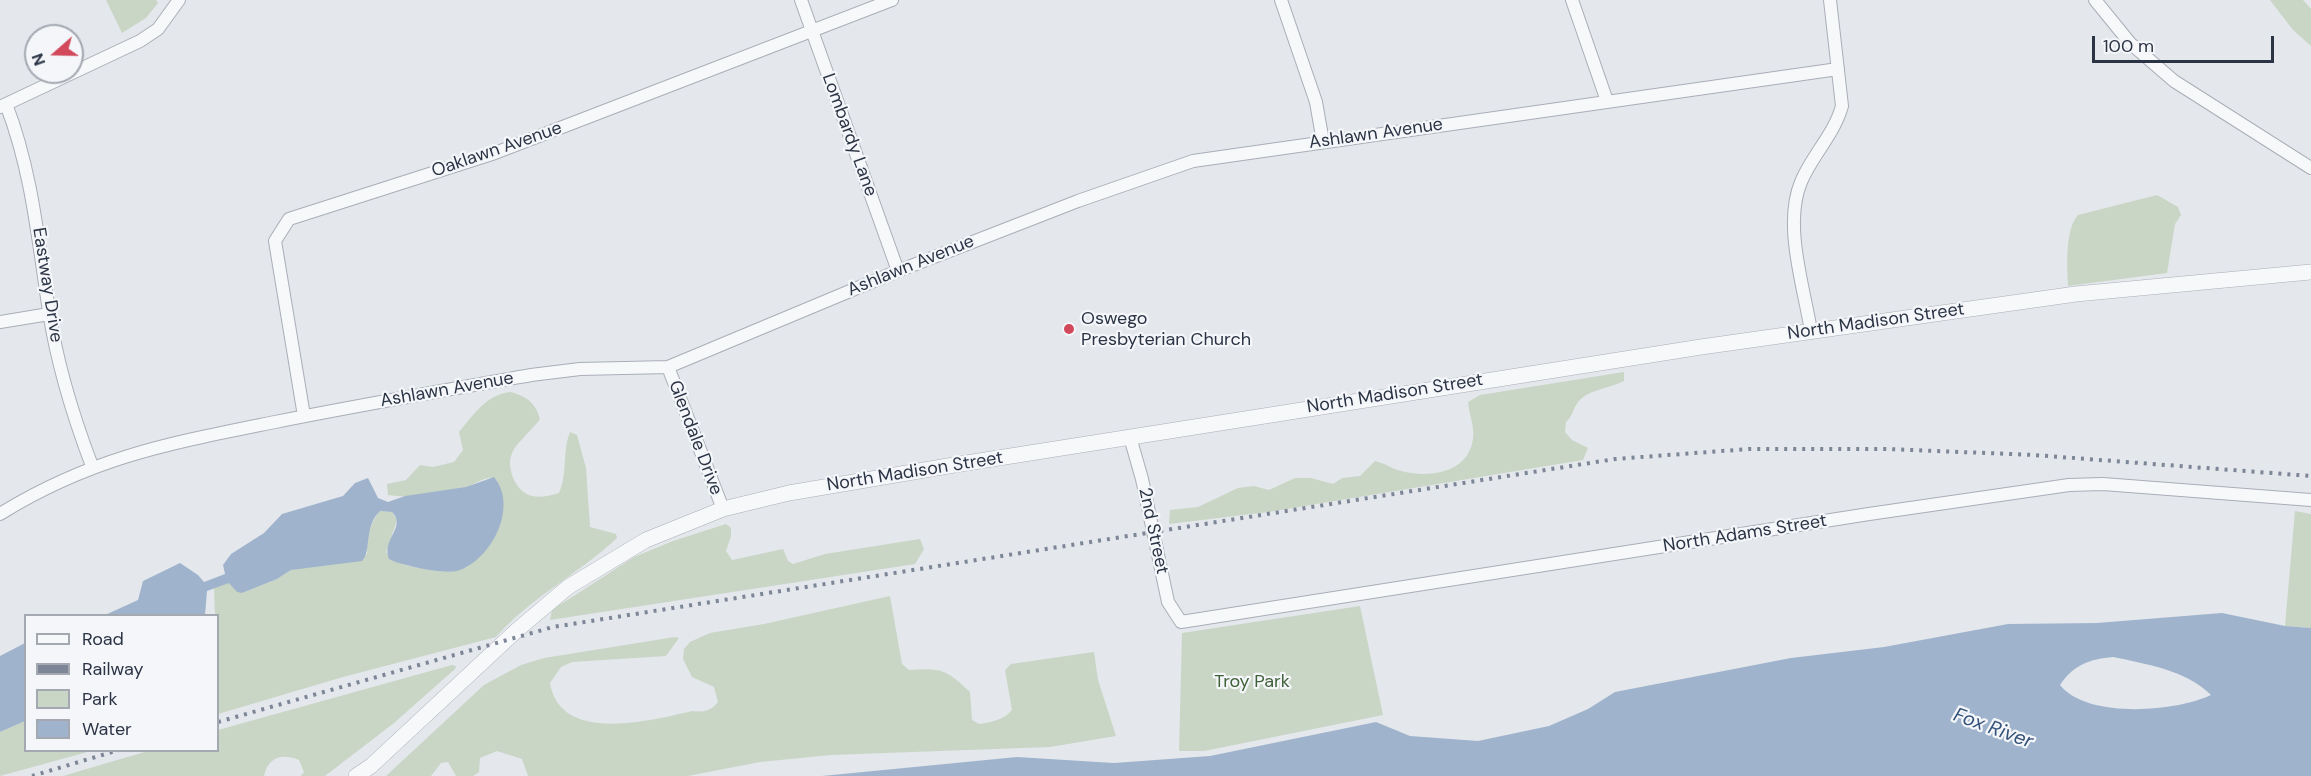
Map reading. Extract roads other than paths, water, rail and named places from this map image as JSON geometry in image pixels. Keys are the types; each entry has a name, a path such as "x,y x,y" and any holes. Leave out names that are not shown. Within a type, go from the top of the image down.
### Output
{"street":[{"path":"3,105 140,41 158,29 179,0"},
{"name":"Lombardy Lane","path":"801,0 898,271"},
{"name":"Oaklawn Avenue","path":"304,416 275,241 289,219 495,153 892,0"},
{"path":"1281,0 1316,102 1323,142"},
{"path":"1572,0 1607,101"},
{"path":"1811,332 1794,229 1795,201 1802,181 1838,120 1842,106 1830,0"},
{"path":"2095,0 2130,43 2174,81 2311,168"},
{"name":"Ashlawn Avenue","path":"0,514 39,491 92,466 138,452 304,416 531,375 580,369 633,370 668,367 898,271 1088,197 1193,161 1838,69"},
{"name":"Eastway Drive","path":"3,105 28,171 49,314 71,408 92,466"},
{"name":"North Madison Street","path":"356,776 371,766 516,631 568,587 646,540 723,509 789,493 1494,378 2076,294 2311,272"},
{"path":"0,322 49,314"},
{"name":"Glendale Drive","path":"668,367 723,509"},
{"name":"2nd Street","path":"1130,437 1142,479 1168,603 1181,622"},
{"name":"North Adams Street","path":"1181,622 1869,514 2069,485 2103,484 2311,500"}],"water":[{"path":"494,477 501,489 504,503 498,532 490,545 481,556 457,571 423,569 389,559 388,545 397,523 392,512 380,511 371,525 367,551 362,561 291,570 277,579 242,593 237,592 229,583 207,591 205,614 107,614 138,600 143,581 180,563 204,582 225,574 223,565 231,554 264,533 282,514 343,496 355,483 368,478 378,498 388,502 405,496 466,487"},
{"name":"Fox River","path":"2222,613 2285,626 2311,628 2311,776 822,776 1017,757 1114,763 1210,756 1376,722 1410,736 1478,741 1549,726 1588,709 1615,692 1791,658 1884,647 2008,624 2097,623","holes":["2113,657 2178,674 2201,686 2211,695 2195,701 2155,708 2110,708 2073,696 2060,685 2071,672 2083,664"]},
{"path":"24,644 24,721 0,732 0,656"}],"railway":[{"path":"219,722 553,627 1615,459 1749,449 1888,449 2034,455 2311,476"},
{"path":"32,776 112,752"}],"place":[{"name":"Oswego Presbyterian Church","path":"1069,329"}],"park label":[{"name":"Troy Park","path":"1252,682"}]}
